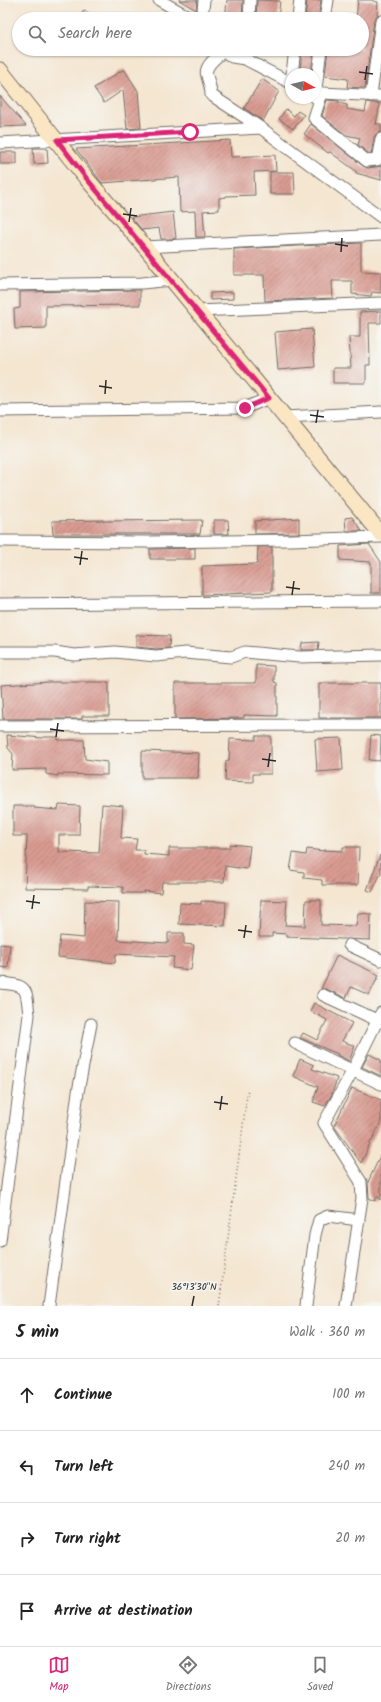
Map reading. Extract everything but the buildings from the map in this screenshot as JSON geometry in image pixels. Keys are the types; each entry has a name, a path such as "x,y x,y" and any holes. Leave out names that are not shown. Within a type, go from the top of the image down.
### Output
{"main road":[{"path":"0,70 87,179 145,247 381,534"}],"street":[{"path":"159,0 181,12"},
{"path":"203,12 204,0"},
{"path":"249,12 250,0"},
{"path":"299,12 300,0"},
{"path":"326,12 328,0"},
{"path":"321,96 376,96 381,21"},
{"path":"217,56 208,65 206,75 211,88 210,95 261,128 381,217"},
{"path":"230,56 232,58 239,56"},
{"path":"249,56 285,79"},
{"path":"293,68 294,56"},
{"path":"319,68 320,56"},
{"path":"316,104 314,118 367,161 377,160 381,139"},
{"path":"0,143 261,128"},
{"path":"145,247 381,235"},
{"path":"0,285 142,283 172,280"},
{"path":"198,311 381,304"},
{"path":"0,411 245,408 269,398"},
{"path":"284,417 381,412"},
{"path":"0,541 149,542 381,537"},
{"path":"0,604 381,601"},
{"path":"0,652 54,652 74,655 115,652 156,656 185,653 231,657 245,652 299,657 381,655"},
{"path":"0,726 381,725"},
{"path":"349,945 381,960"},
{"path":"0,983 18,985 24,988 27,997 29,1015 0,1241"},
{"path":"323,995 380,1018 324,1123 361,1182 362,1198 346,1306"},
{"path":"49,1306 78,1092 91,1024"},
{"path":"294,1043 381,1084"},
{"path":"306,1306 315,1235 320,1220 328,1216 359,1220"}],"path":[{"path":"219,1306 248,1088"}],"route":[{"path":"190,132 57,140 87,179 269,398 245,408"}]}
